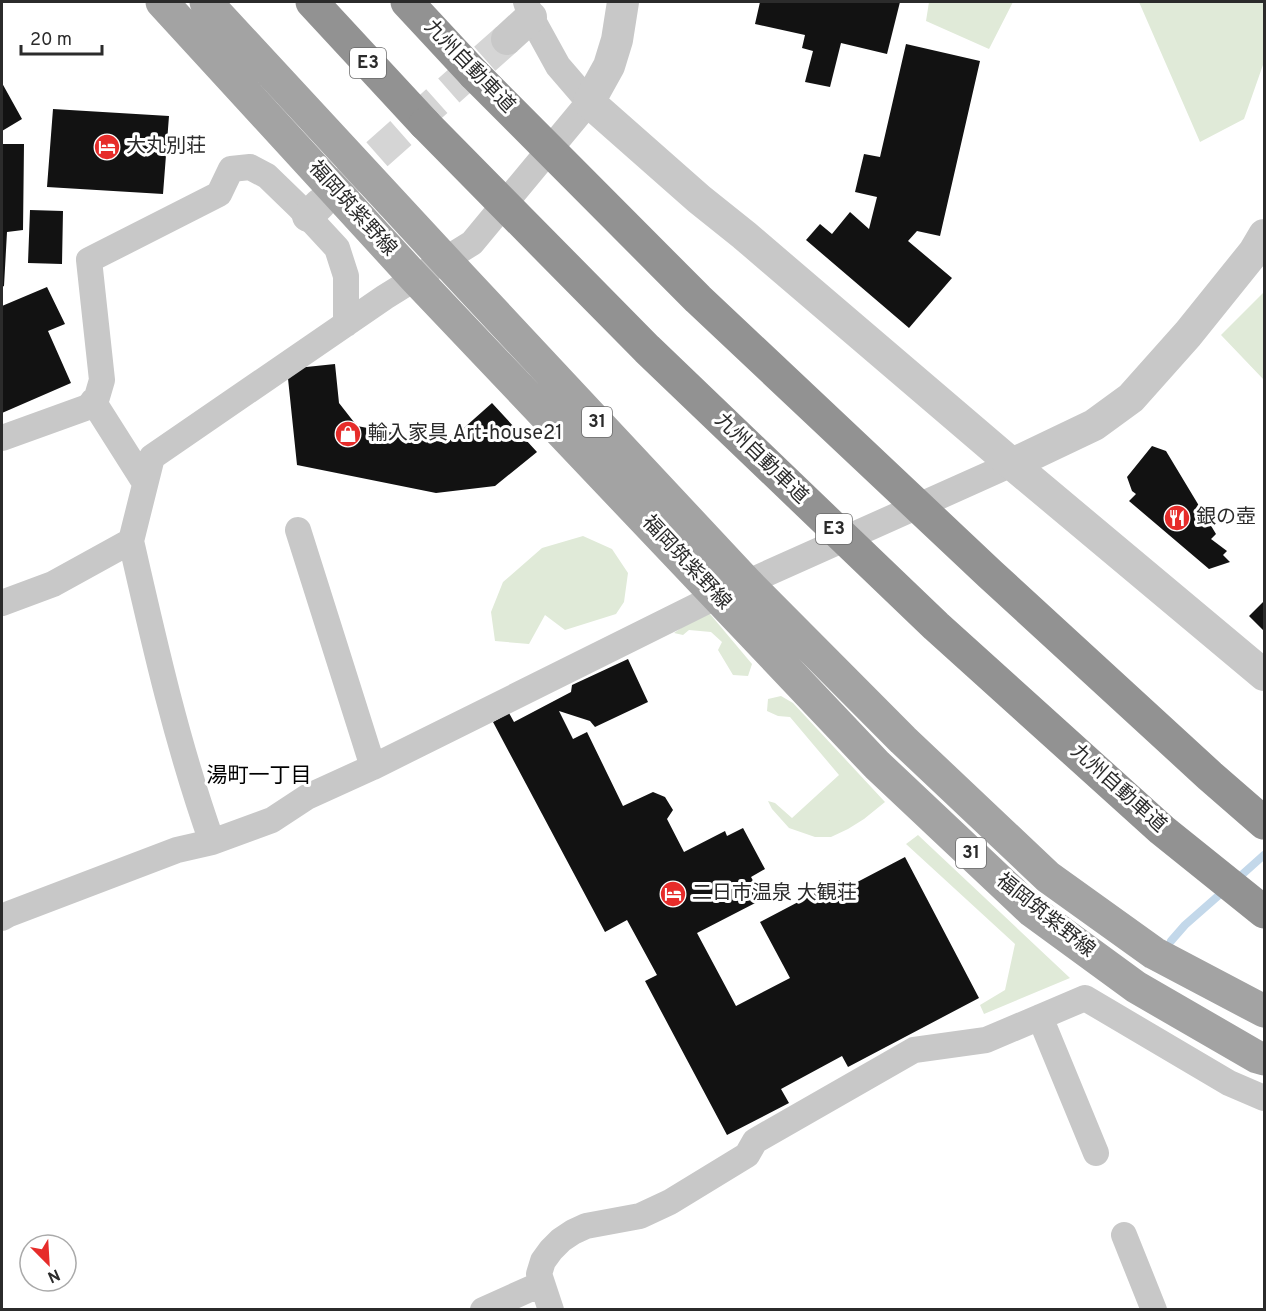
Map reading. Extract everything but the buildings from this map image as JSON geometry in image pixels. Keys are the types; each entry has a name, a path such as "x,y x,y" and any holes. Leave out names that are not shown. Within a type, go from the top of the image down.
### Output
{"highway":[{"name":"九州自動車道","path":"312,2 425,124 647,349 936,626 1162,830 1264,912"},
{"name":"九州自動車道","path":"407,2 474,74 698,299 998,582 1264,823"}],"main road":[{"name":"福岡筑紫野線","path":"162,2 415,278 877,765 1032,911 1136,987 1262,1055"},
{"name":"福岡筑紫野線","path":"206,2 748,584 903,740 1048,877 1154,953 1264,1011"}],"street":[{"path":"213,842 196,796 158,662 131,541 152,457 346,324 472,243 589,102 609,66 617,40 623,2"},
{"path":"507,39 528,9 558,66 589,102 699,199 1264,675"},
{"path":"2,438 88,407 97,397 102,380 89,260 219,194 231,170 250,167 267,176 314,210 338,248 346,276 346,324"},
{"path":"2,918 177,850 213,842 272,820 307,797 373,768 717,596 748,584 1094,425 1131,398 1188,334 1254,252 1264,235"},
{"path":"93,401 145,483"},
{"path":"298,530 373,768"},
{"path":"2,603 53,584 131,541"},
{"path":"551,1310 539,1274 543,1261 551,1250 573,1232 586,1226 640,1216 670,1202 747,1155 755,1141 914,1050 986,1040 1085,998 1228,1083 1264,1098"},
{"path":"1040,1017 1096,1153"},
{"path":"1228,1083 1262,1055"},
{"path":"1124,1235 1154,1310"},
{"path":"483,1310 542,1284"}],"green space":[{"path":"929,2 1013,2 989,49 926,21"},
{"path":"1139,2 1264,2 1264,62 1244,119 1200,142"},
{"path":"1264,292 1264,380 1221,335"},
{"path":"583,536 612,549 628,573 624,602 616,614 565,630 545,615 529,644 495,641 491,612 503,582 542,548"},
{"path":"702,613 710,614 752,664 748,676 733,675 718,650 722,642 711,632 689,630 683,635 674,633"},
{"path":"781,696 793,703 885,802 864,819 831,837 815,837 789,828 768,801 775,803 792,818 839,775 790,717 778,716 767,711 768,699"},
{"path":"918,835 1070,978 984,1014 980,1005 1005,990 1015,944 906,844"}],"waterway":[{"path":"1236,880 1264,855"},
{"path":"1171,941 1185,925 1226,889"}],"tunnel":[{"path":"341,186 507,39"}],"place":[{"name":"大丸別荘","path":"107,147"},
{"name":"輸入家具 Art-house21","path":"348,434"},
{"name":"銀の壺","path":"1177,518"},
{"name":"二日市温泉 大観荘","path":"673,894"}],"district":[{"name":"湯町一丁目","path":"259,776"}]}
